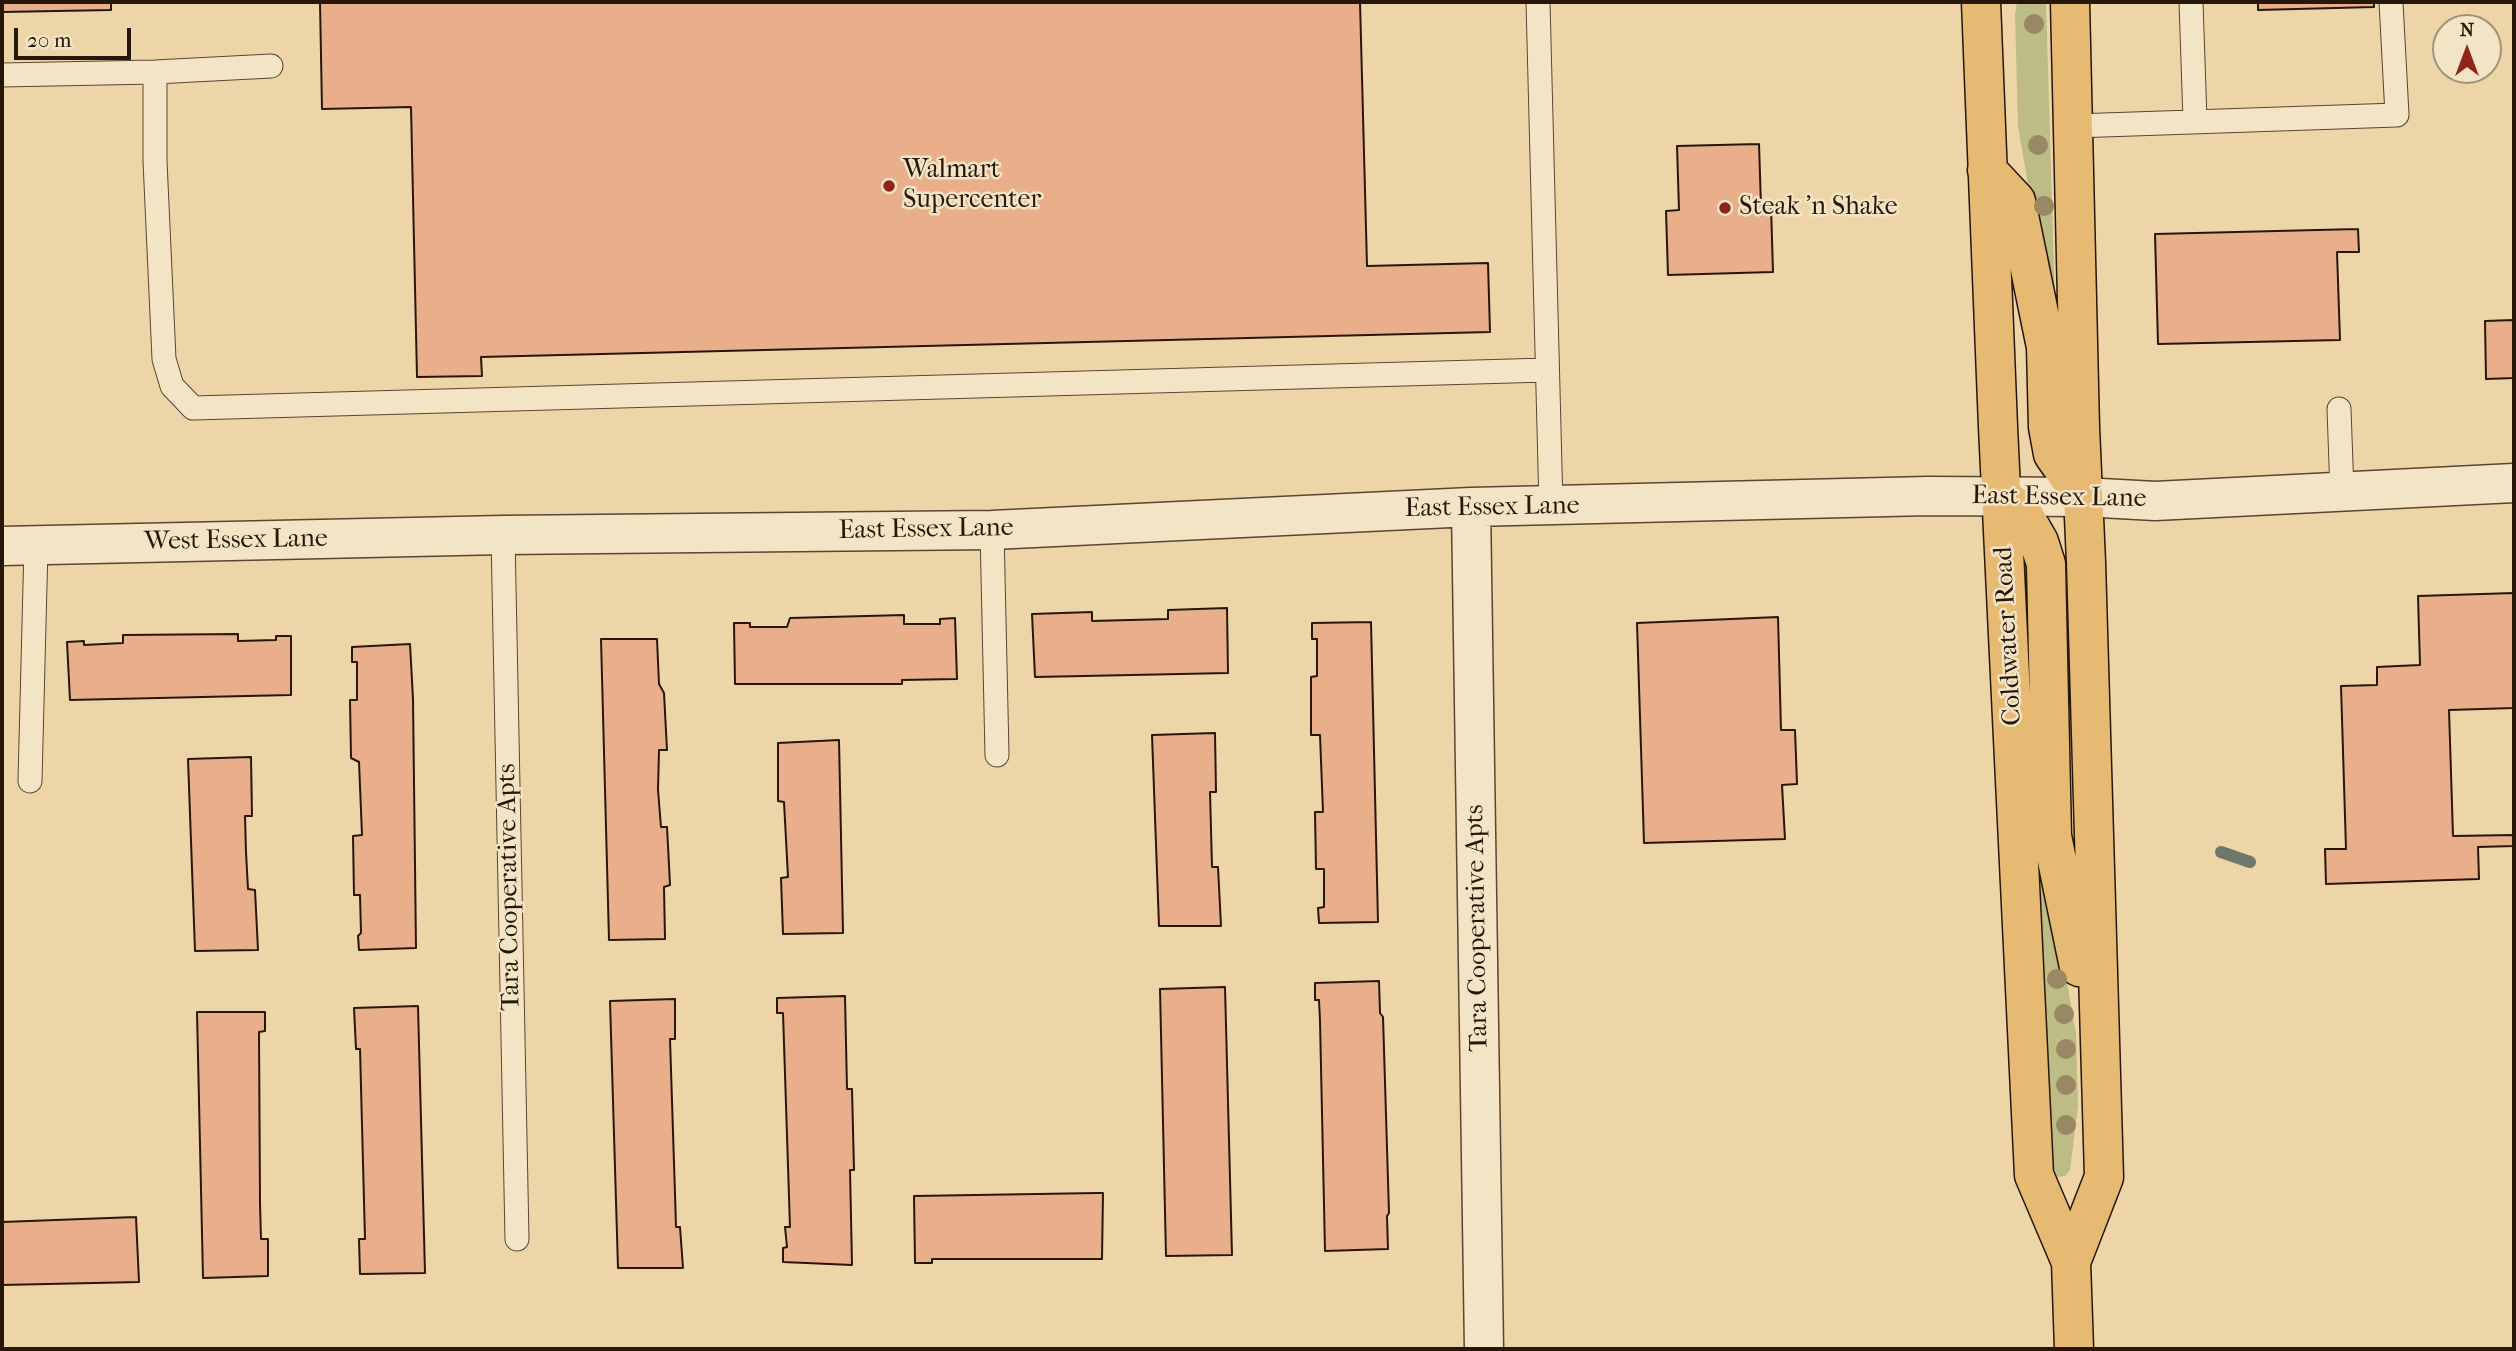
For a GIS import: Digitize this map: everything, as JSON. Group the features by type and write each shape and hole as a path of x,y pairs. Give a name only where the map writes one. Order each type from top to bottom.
{"main road":[{"name":"Coldwater Road","path":"1980,2 2034,1175 2071,1262 2074,1349"},
{"name":"Coldwater Road","path":"2070,2 2104,1177 2071,1262"},
{"path":"1987,170 2016,201 2046,347 2048,426 2053,454 2083,497"},
{"path":"2003,496 2022,514 2039,542 2046,564 2052,836 2081,975 2098,1001"}],"street":[{"name":"East Essex Lane","path":"486,536 992,530 1471,507 2003,496 2155,501 2514,483"},
{"name":"Tara Cooperative Apts","path":"1471,507 1484,1349"},
{"name":"West Essex Lane","path":"19,546 486,536"}],"lane":[{"path":"1538,2 1551,506"},
{"path":"2191,2 2195,120"},
{"path":"2074,126 2397,115 2391,2"},
{"path":"2,75 155,72 271,66"},
{"path":"155,72 155,161 164,359 172,386 193,408 1547,370"},
{"path":"2339,409 2342,492"},
{"path":"992,530 997,755"},
{"name":"Tara Cooperative Apts","path":"486,536 517,1239"},
{"path":"19,546 30,781"}],"green space":[{"path":"2017,2 2046,2 2055,302 2048,302 2018,126"},
{"path":"2048,872 2076,1034 2078,1106 2070,1170 2065,1176 2057,1177 2051,1174 2050,1168 2040,873"}],"building":[{"path":"2,2 111,2 111,10 2,12"},
{"name":"Walmart Supercenter","path":"320,2 1360,2 1367,266 1488,263 1490,332 481,357 482,376 417,377 411,107 322,109"},
{"path":"2258,2 2374,2 2374,7 2258,10"},
{"name":"Steak 'n Shake","path":"1759,144 1761,206 1771,206 1773,272 1668,275 1666,211 1679,210 1677,146"},
{"path":"2358,229 2359,252 2337,252 2340,340 2158,344 2155,234"},
{"path":"2514,320 2514,378 2486,379 2485,321"},
{"path":"2514,593 2514,708 2449,710 2453,836 2514,835 2514,846 2478,847 2479,879 2326,884 2325,849 2346,849 2341,686 2377,685 2377,667 2420,665 2418,596"},
{"path":"1227,608 1228,673 1035,677 1032,614 1092,612 1092,621 1168,619 1168,610"},
{"path":"904,615 904,624 940,624 940,619 955,618 957,679 902,680 902,684 735,684 734,623 750,623 750,627 787,627 790,618"},
{"path":"1778,617 1781,730 1795,730 1797,784 1782,785 1785,839 1644,843 1637,623"},
{"path":"1371,622 1378,922 1319,923 1318,908 1324,907 1324,869 1316,869 1315,812 1323,812 1320,735 1311,735 1311,677 1317,676 1317,639 1312,639 1312,623"},
{"path":"238,634 238,641 276,640 276,636 291,636 291,695 70,700 67,642 84,641 84,645 123,643 123,635"},
{"path":"601,639 657,639 659,684 664,693 667,750 659,750 658,790 661,827 667,827 670,885 664,887 665,939 609,940"},
{"path":"410,644 416,948 359,950 360,895 354,895 353,836 362,835 359,762 351,758 350,700 357,700 357,662 352,662 352,647"},
{"path":"1215,733 1216,792 1210,792 1212,867 1218,867 1221,926 1159,926 1152,735"},
{"path":"839,740 843,933 783,934 781,878 788,877 784,802 778,801 778,743"},
{"path":"251,757 252,816 245,816 246,852 248,889 255,890 258,950 195,951 188,759"},
{"path":"1379,981 1380,1013 1383,1017 1388,1249 1325,1251 1320,1021 1319,1000 1315,1000 1315,983"},
{"path":"1225,987 1232,1255 1166,1256 1160,989"},
{"path":"845,996 847,1089 852,1089 852,1265 783,1262 783,1248 787,1247 785,1227 790,1227 783,1013 777,1013 777,998"},
{"path":"675,999 675,1039 670,1039 676,1227 680,1227 683,1268 618,1268 610,1001"},
{"path":"418,1006 425,1273 360,1274 359,1239 365,1239 360,1049 356,1049 354,1008"},
{"path":"197,1012 265,1012 265,1031 259,1032 260,1203 261,1239 268,1239 268,1276 203,1278"},
{"path":"1103,1193 1102,1259 932,1259 932,1263 915,1263 914,1196"},
{"path":"136,1217 139,1282 2,1285 2,1222"}],"waterway":[{"path":"2221,852 2250,862"}],"place":[{"name":"Walmart Supercenter","path":"889,186"},
{"name":"Steak 'n Shake","path":"1725,208"}]}
